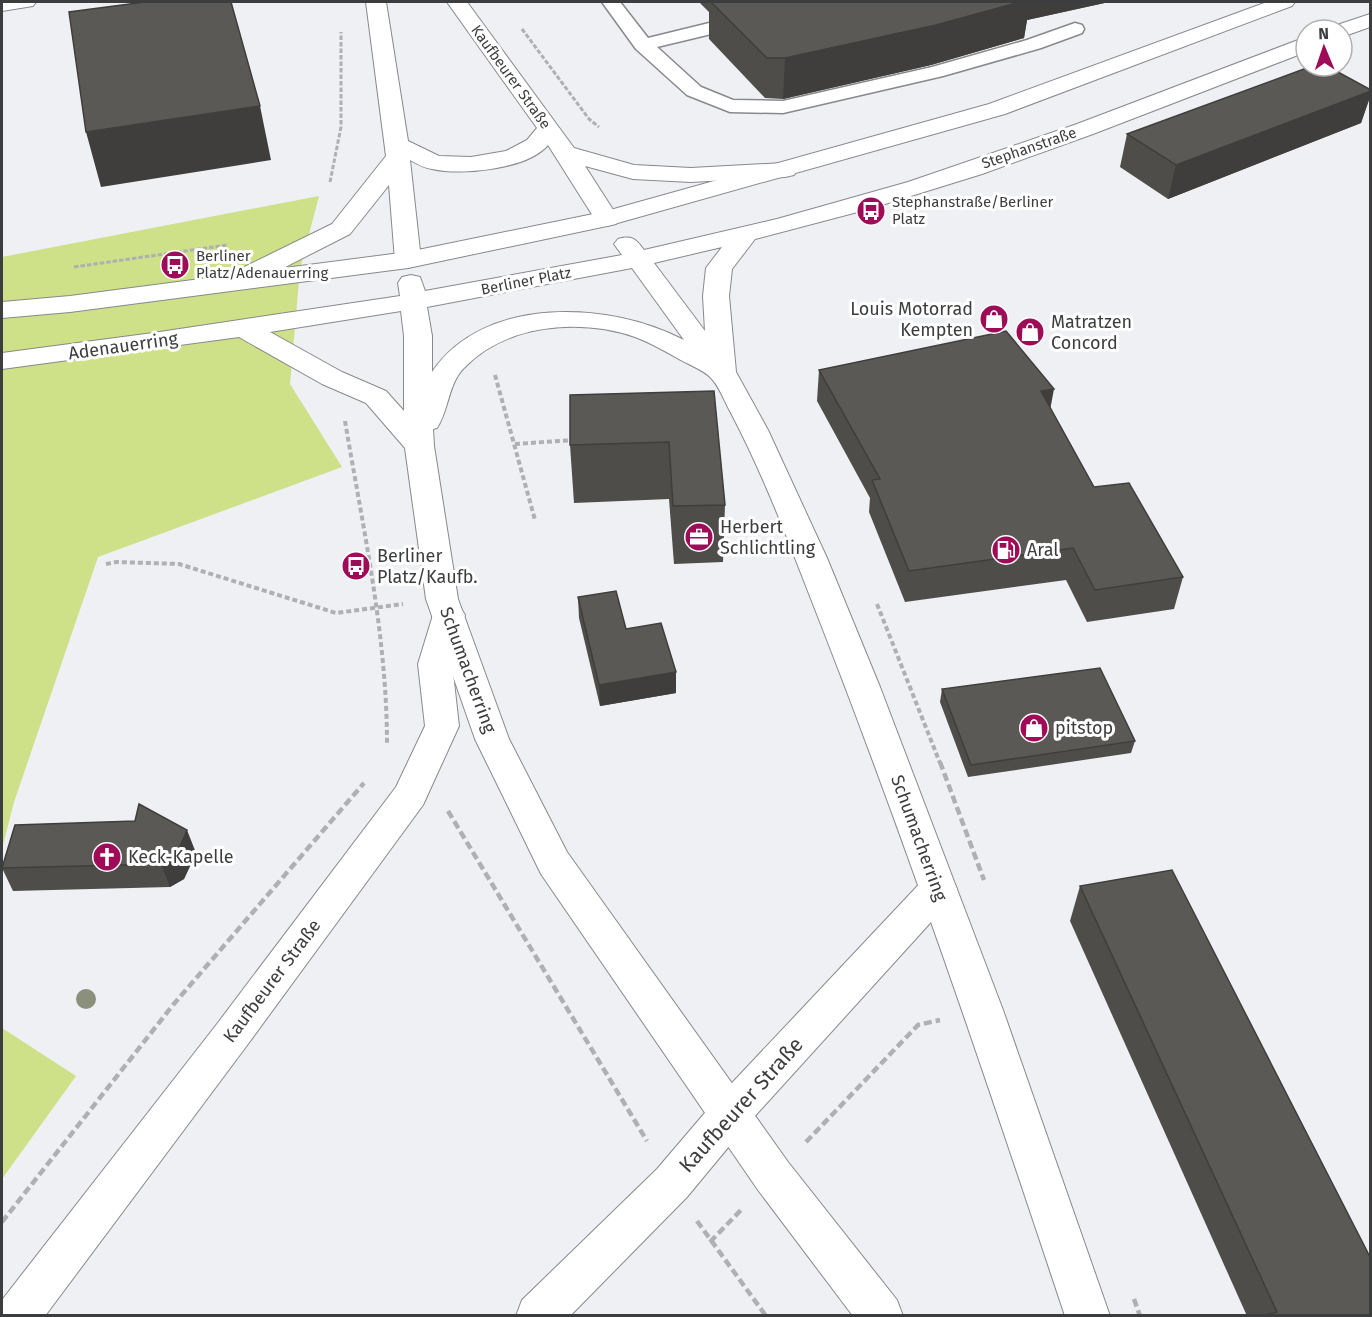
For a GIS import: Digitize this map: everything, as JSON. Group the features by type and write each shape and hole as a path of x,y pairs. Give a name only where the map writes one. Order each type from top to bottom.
{"main road":[{"path":"2,5 26,2"},
{"path":"376,2 398,151 418,336 419,446"},
{"name":"Kaufbeurer Straße","path":"457,2 565,153"},
{"path":"2,310 70,304 408,260 607,219 997,109 1285,2"},
{"path":"1354,26 1371,20"},
{"name":"Stephanstraße","path":"746,234 862,203 1059,139 1294,49"},
{"path":"398,151 435,163 471,164 513,157 536,145 549,128"},
{"path":"237,281 341,229 398,151"},
{"path":"565,153 633,172 692,175 785,170"},
{"path":"565,153 607,219 640,259 722,372"},
{"path":"722,372 716,296 719,268 746,234"},
{"name":"Berliner Platz","path":"243,328 413,303 640,259 746,234"},
{"path":"419,446 443,376 456,359 497,332 568,318 610,323 643,331 722,372"},
{"path":"243,328 332,378 376,397 419,446"},
{"name":"Adenauerring","path":"2,361 75,353 243,328"},
{"name":"Schumacherring","path":"722,372 754,430 811,558 863,687 983,1010 1088,1316"},
{"name":"Schumacherring","path":"419,446 434,554 445,607 492,739 555,863 773,1176 881,1316"},
{"name":"Kaufbeurer Straße","path":"17,1316 231,1036 410,795 442,726 435,664 445,607"},
{"name":"Kaufbeurer Straße","path":"538,1316 672,1183 730,1114 938,889"}],"lane":[{"path":"611,2 643,45 694,91 730,106 783,107 936,72 1034,44 1076,29"},
{"path":"643,45 763,16"}],"path":[{"path":"341,229 327,193 338,158 339,147 342,24"},
{"path":"518,24 589,119 606,134"},
{"path":"73,267 232,244"},
{"path":"483,341 492,360 499,398 515,444 535,520"},
{"path":"515,444 575,440"},
{"path":"106,564 117,561 179,564 336,613 445,607"},
{"path":"2,1222 173,1005 368,778"},
{"path":"710,1242 918,1025 983,1010"}],"green space":[{"path":"319,196 300,269 290,384 342,467 98,557 14,802 2,849 2,257"},
{"path":"2,1028 76,1076 2,1179"}],"building":[{"path":"145,2 231,2 260,106 86,132 69,12"},
{"path":"711,2 1020,2 936,25 785,58 767,58"},
{"path":"1294,73 1294,78 1349,78 1371,90 1176,165 1127,134"},
{"path":"1006,331 1054,389 1041,391 1094,487 1129,483 1183,577 1095,590 1073,548 909,571 872,480 880,479 819,370"},
{"path":"714,391 725,505 673,506 669,442 570,445 570,395"},
{"path":"616,591 626,629 661,623 676,672 599,685 578,597"},
{"name":"pitstop","path":"1100,668 1135,741 971,765 942,689"},
{"path":"139,804 187,830 176,856 161,864 2,868 15,825 135,821"},
{"path":"1172,870 1371,1259 1371,1316 1261,1316 1277,1312 1080,886"}],"place":[{"name":"Stephanstraße/Berliner Platz","path":"871,211"},
{"name":"Berliner Platz/Adenauerring","path":"175,265"},
{"name":"Louis Motorrad Kempten","path":"994,319"},
{"name":"Matratzen Concord","path":"1030,332"},
{"name":"Herbert Schlichtling","path":"699,537"},
{"name":"Aral","path":"1006,550"},
{"name":"Berliner Platz/Kaufb.","path":"356,566"},
{"name":"pitstop","path":"1034,728"},
{"name":"Keck-Kapelle","path":"107,857"}]}
